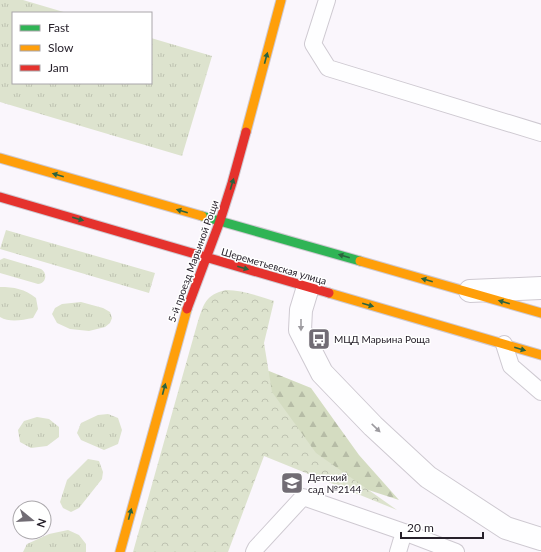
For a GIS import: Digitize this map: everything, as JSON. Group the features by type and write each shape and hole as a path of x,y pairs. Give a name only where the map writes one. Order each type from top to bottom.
{"main road":[{"name":"5-й проезд Марьиной Рощи","path":"120,552 184,317 220,221 232,183 281,0"},
{"path":"0,158 541,313"},
{"name":"Шереметьевская улица","path":"0,197 541,355"}],"street":[{"path":"308,287 301,310 300,330 322,373 374,426 428,477 506,528 541,539"},
{"path":"464,291 541,288"}],"lane":[{"path":"327,0 313,44 328,68 541,133"},
{"path":"504,344 511,366 541,392"},
{"path":"254,552 303,497 404,532 456,552"},
{"path":"398,552 404,532"}],"green space":[{"path":"0,0 23,0 64,12 12,12 12,84 152,84 152,38 212,56 182,156 0,102"},
{"path":"6,230 155,273 149,293 0,249"},
{"path":"4,258 41,269 45,273 43,282 38,284 0,273 0,260"},
{"path":"0,287 19,289 28,292 36,298 38,309 33,318 8,320 0,317"},
{"path":"226,290 244,292 274,301 264,343 272,392 316,453 397,510 264,456 228,552 133,552 200,315 206,301 209,298"},
{"path":"81,302 103,308 110,312 112,318 110,323 105,327 89,331 70,329 57,323 52,314 55,308 62,304"},
{"path":"269,371 311,388 359,455 399,500 307,470 265,449 160,552 254,374"},
{"path":"108,414 118,418 122,430 118,444 104,450 81,440 77,433 81,423 98,415"},
{"path":"37,417 49,419 59,427 59,437 47,446 31,448 20,442 18,430 24,421"},
{"path":"88,459 99,461 103,472 102,479 79,508 71,512 63,508 60,502 67,480"},
{"path":"68,530 79,535 86,544 86,552 23,552 27,544 36,540 52,540 52,533"}],"traffic: fast":[{"path":"202,216 360,261"}],"traffic: slow":[{"path":"246,132 281,0"},
{"path":"0,158 202,216"},
{"path":"360,261 541,313"},
{"path":"329,293 541,355"},
{"path":"120,552 187,309"}],"traffic: jam":[{"path":"187,309 220,221 246,132"},
{"path":"0,197 329,293"}],"place":[{"name":"МЦД Марьина Роща","path":"319,339"},
{"name":"Детский сад №2144","path":"292,483"}]}
